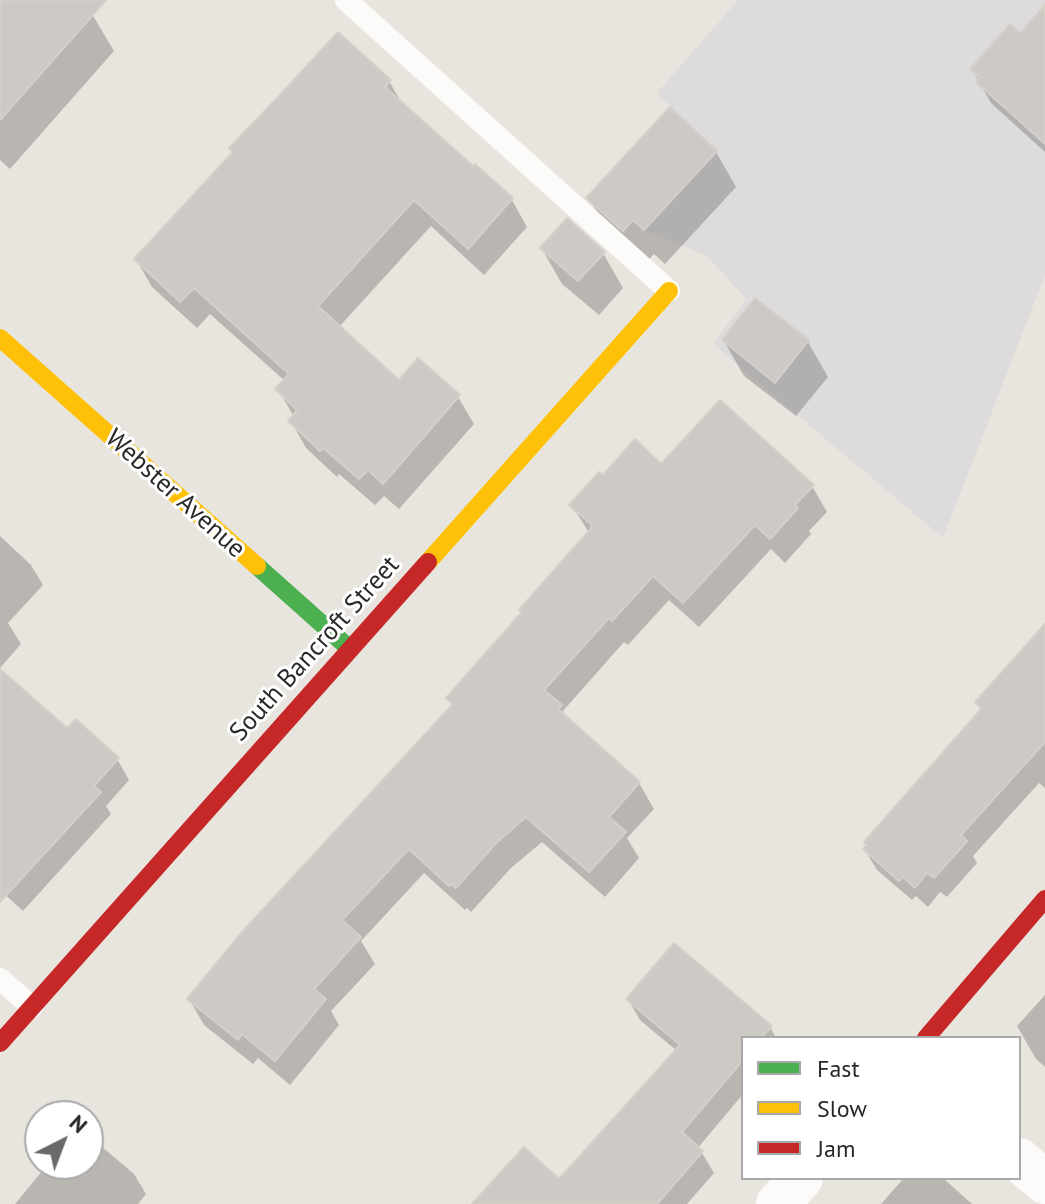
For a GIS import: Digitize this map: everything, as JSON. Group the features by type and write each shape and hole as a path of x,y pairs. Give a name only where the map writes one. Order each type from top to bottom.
{"street":[{"name":"South Bancroft Street","path":"0,1043 669,291"},
{"name":"Webster Avenue","path":"0,338 350,649"},
{"path":"928,1036 1045,899"},
{"path":"1021,1162 1045,1182"},
{"path":"778,1204 799,1180"}],"lane":[{"path":"346,0 669,291"},
{"path":"0,979 32,1007"}],"shaded area":[{"path":"738,0 1045,0 1045,275 943,538 713,344 746,299 707,256 644,230 597,186 670,107 657,93"}],"building":[{"path":"0,0 106,0 0,120"},
{"path":"1045,5 1045,144 976,82 980,78 970,69 1010,24 1020,33"},
{"path":"338,32 391,80 385,87 513,198 468,249 414,200 318,306 399,380 418,358 460,395 383,484 368,470 359,479 323,448 320,451 288,421 297,410 275,389 289,374 194,288 180,302 134,259 233,152 229,148"},
{"path":"670,107 717,151 644,230 633,220 623,231 586,198"},
{"path":"567,218 605,252 578,281 540,248"},
{"path":"755,298 809,340 775,383 722,340"},
{"path":"720,400 814,485 770,539 755,525 683,603 653,576 612,621 609,618 544,690 562,705 558,709 640,782 609,817 626,832 589,872 526,817 497,842 456,888 451,884 449,886 409,849 342,920 361,937 314,989 326,999 275,1061 242,1034 238,1040 187,999 242,932 453,704 446,698 593,526 569,505 599,472 603,475 635,439 661,464"},
{"path":"1045,624 1045,742 961,835 967,841 934,878 927,873 915,888 903,877 899,881 863,849 867,845 864,842 975,716 981,708 975,702"},
{"path":"0,669 67,728 76,719 119,758 94,786 101,792 0,902"},
{"path":"674,943 772,1026 763,1036 741,1036 741,1062 682,1132 703,1151 657,1204 472,1204 524,1147 559,1179 680,1045 626,999"}],"traffic: fast":[{"path":"257,566 350,649"}],"traffic: slow":[{"path":"428,562 669,291"},
{"path":"0,338 257,566"}],"traffic: jam":[{"path":"0,1043 428,562"},
{"path":"928,1036 1045,899"}]}
